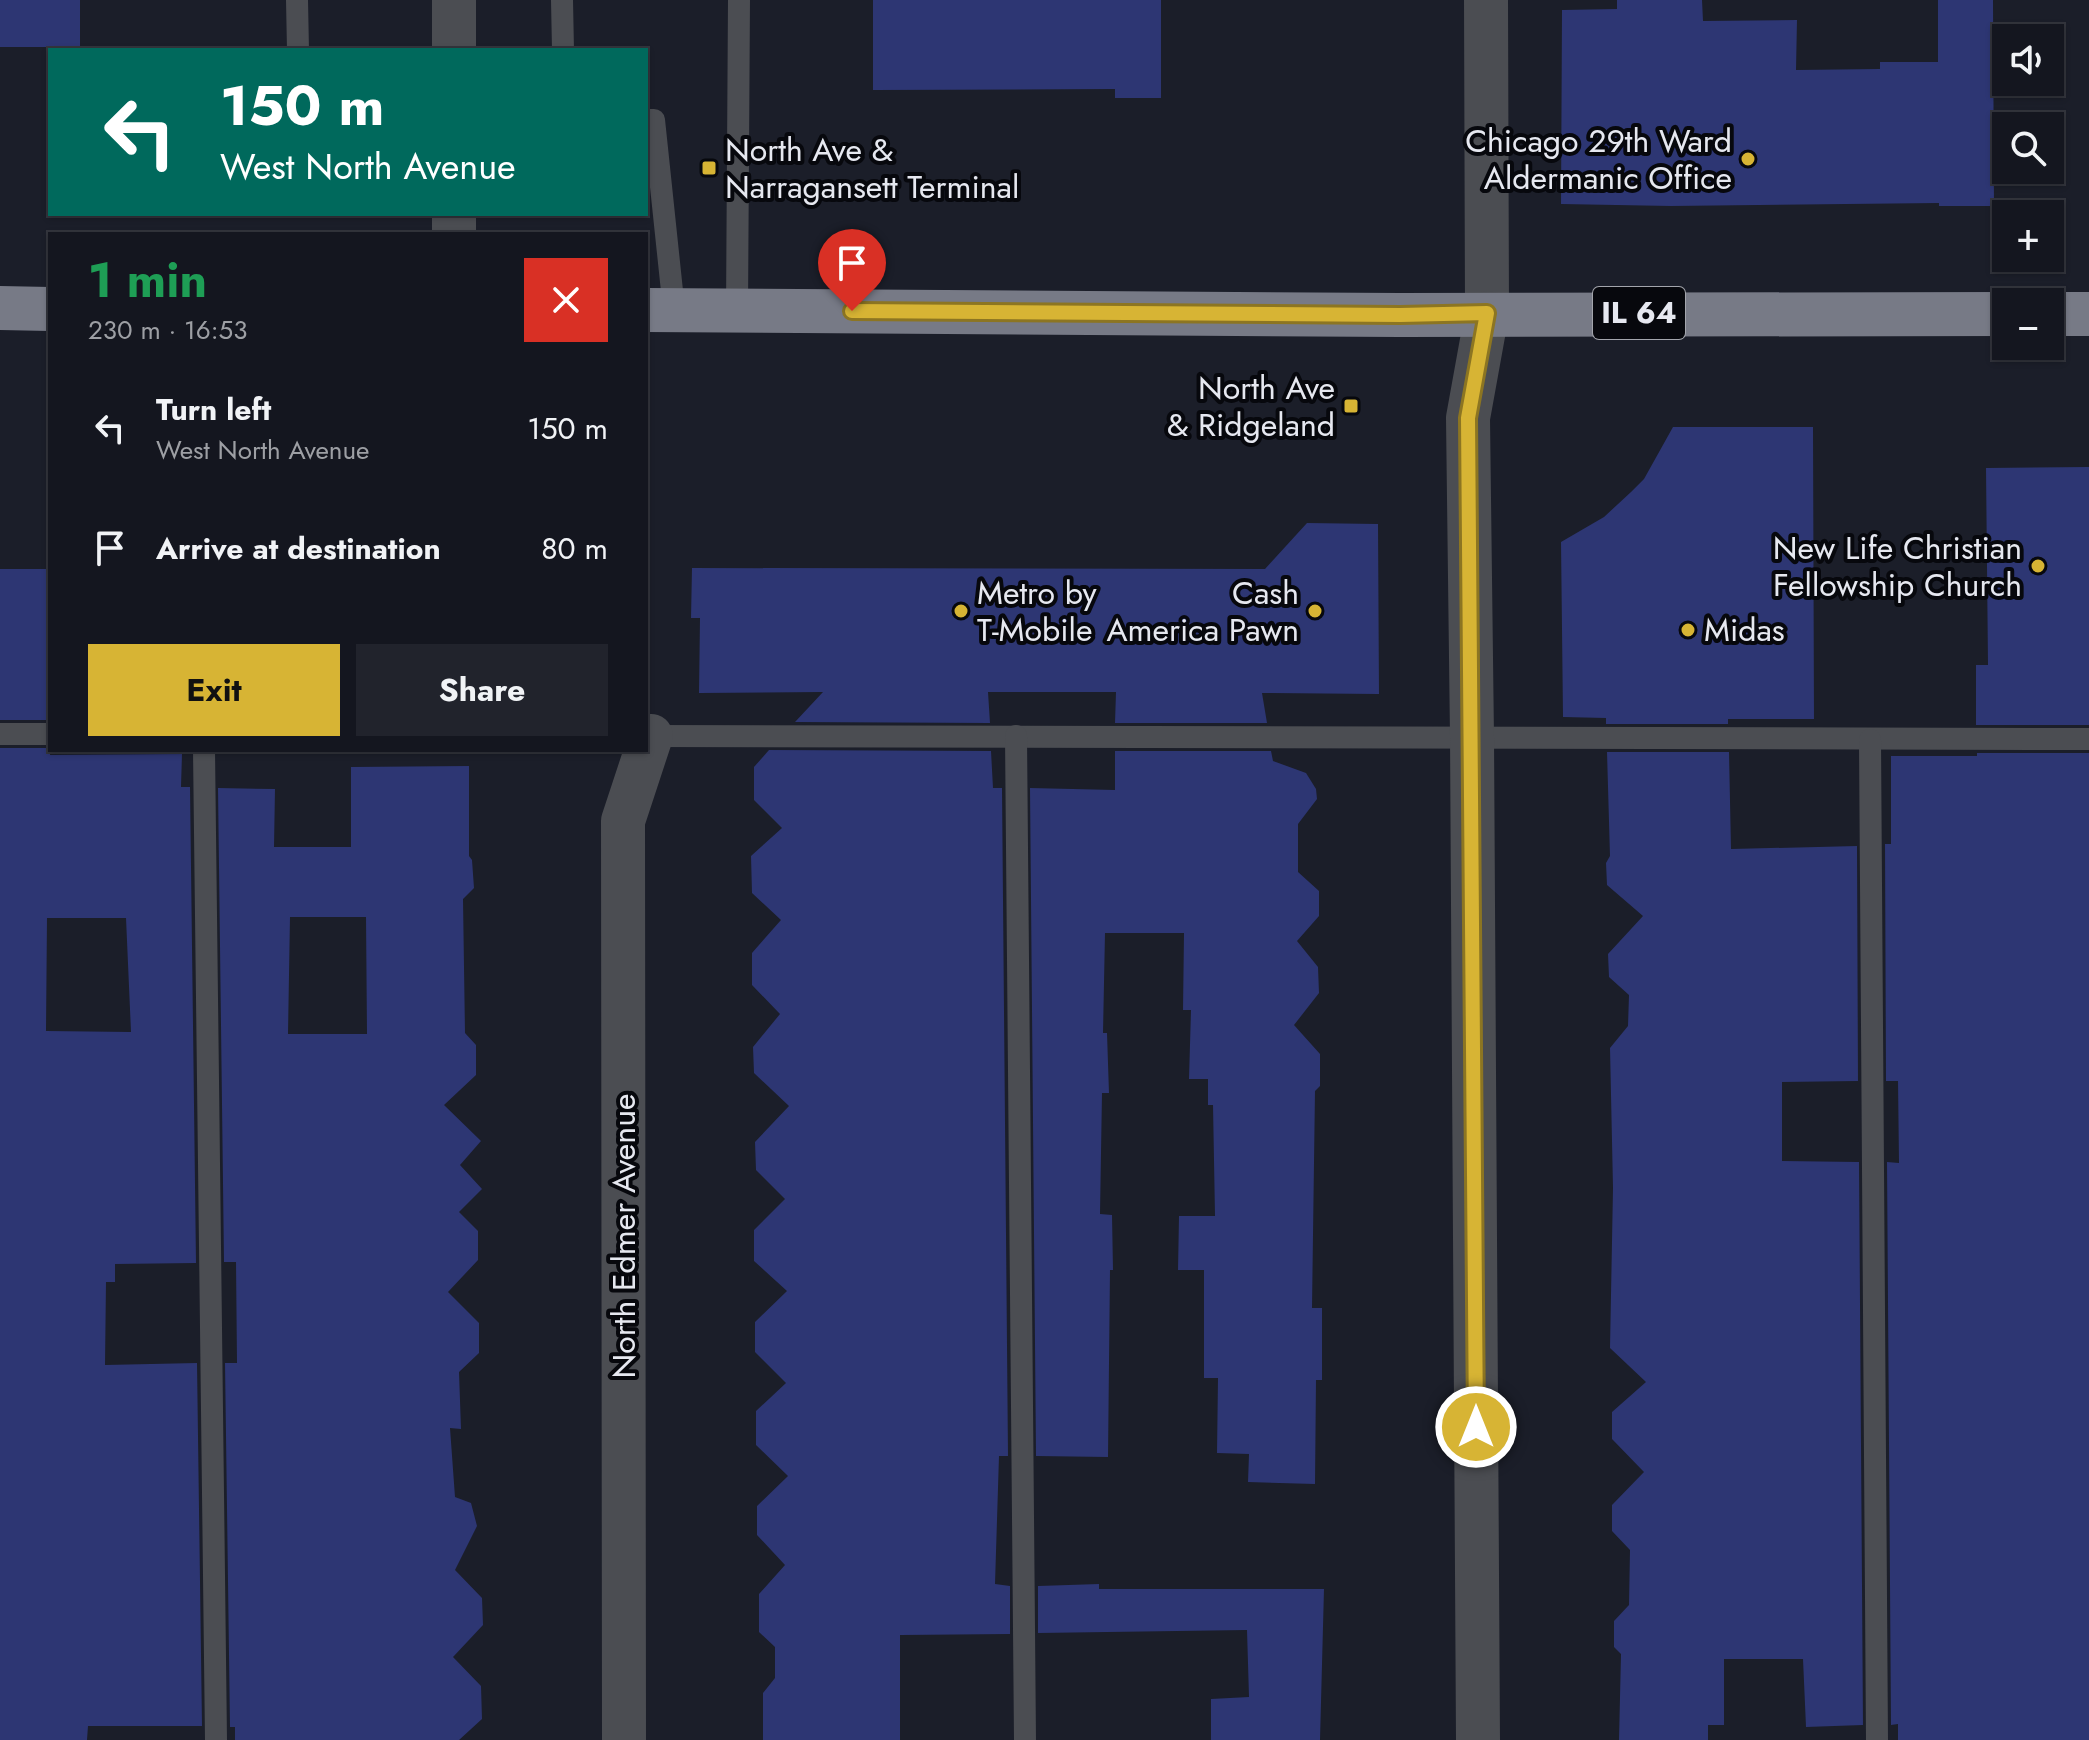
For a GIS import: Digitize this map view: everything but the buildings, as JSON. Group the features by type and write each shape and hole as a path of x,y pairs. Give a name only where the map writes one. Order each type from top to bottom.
{"main road":[{"path":"0,308 48,309"},
{"name":"IL 64","path":"660,310 1400,315 1992,314"},
{"path":"2064,314 2089,314"}],"street":[{"path":"454,0 454,48"},
{"path":"1478,1740 1468,418 1487,313 1486,0"},
{"name":"North Edmer Avenue","path":"624,1740 623,821 644,752"}],"lane":[{"path":"297,0 298,48"},
{"path":"562,0 563,48"},
{"path":"737,310 739,0"},
{"path":"648,120 654,120 660,310"},
{"path":"0,734 48,734"},
{"path":"649,736 2089,739"},
{"path":"1016,736 1025,1740"},
{"path":"1870,740 1877,1740"},
{"path":"204,752 216,1740"}],"place":[{"name":"Chicago 29th Ward Aldermanic Office","path":"1748,159"},
{"name":"North Ave & Narragansett Terminal","path":"709,168"},
{"name":"North Ave & Ridgeland","path":"1351,406"},
{"name":"New Life Christian Fellowship Church","path":"2038,566"},
{"name":"Metro by T-Mobile","path":"961,611"},
{"name":"Cash America Pawn","path":"1315,611"},
{"name":"Midas","path":"1688,630"}],"route":[{"path":"852,311 1487,313 1468,418 1476,1427"}]}
